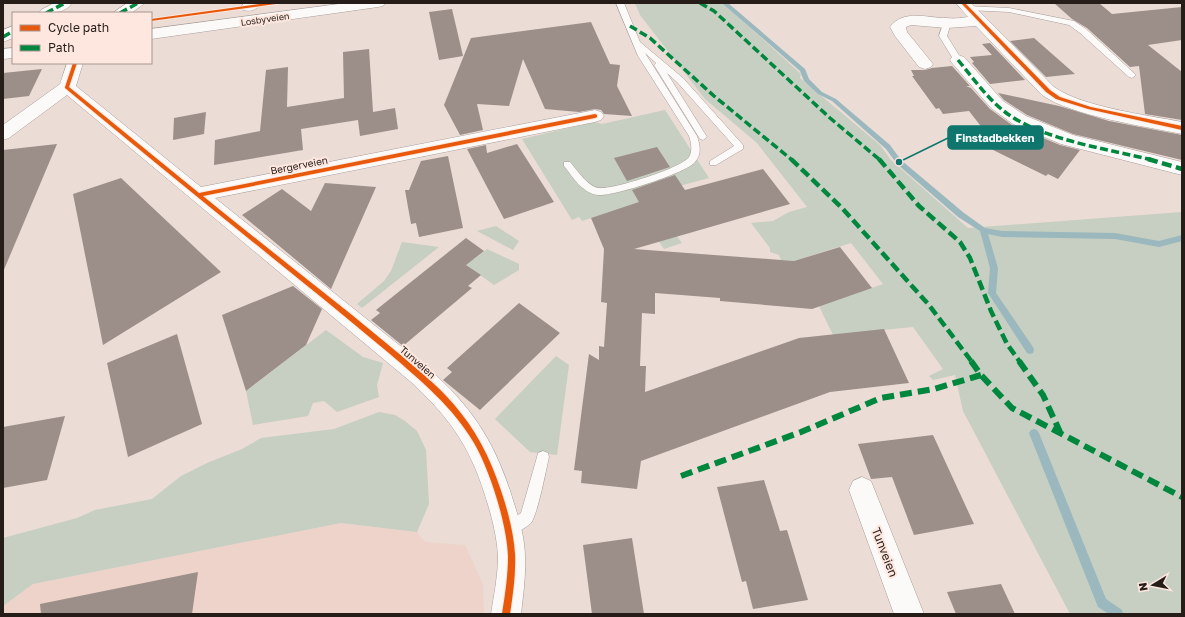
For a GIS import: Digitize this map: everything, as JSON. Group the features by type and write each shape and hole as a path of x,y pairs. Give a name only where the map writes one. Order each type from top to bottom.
{"street":[{"path":"48,12 66,3"},
{"path":"122,12 138,3"},
{"name":"Losbyveien","path":"152,34 378,3"},
{"path":"965,6 1048,91 1058,98 1090,108 1182,128"},
{"path":"925,64 900,33 898,27 900,24 909,20 947,23 980,21"},
{"path":"3,37 12,32"},
{"path":"958,60 1004,111 1028,124 1070,142 1156,161 1182,169"},
{"path":"3,134 67,88 75,64"},
{"path":"67,88 198,195"},
{"name":"Bergerveien","path":"198,195 595,116"},
{"name":"Tunveien","path":"198,195 361,326 414,371 456,410 478,442 497,492 507,531 511,548 506,614"},
{"name":"Tunveien","path":"862,490 909,614"}],"lane":[{"path":"567,164 587,187 599,192 679,170 692,161 696,146 693,136 642,56 620,3"},
{"path":"965,6 1009,10 1071,23 1083,31 1132,75"},
{"path":"947,23 942,36 958,60"},
{"path":"636,41 680,80 740,147 713,163"},
{"path":"651,54 703,137"},
{"path":"507,531 526,518 533,498 543,457"}],"shaded area":[{"path":"341,523 417,532 425,542 465,545 483,584 484,614 3,614 3,606 33,584"}],"green space":[{"path":"635,3 723,3 801,74 800,78 880,145 891,160 968,228 1182,212 1182,614 1070,614 963,411 955,375 933,380 929,376 943,369 913,327 833,335 819,306 883,284 851,243 794,261 781,260 779,255 770,252 770,248 751,223 773,221 789,212 807,207 757,143 705,99 640,15"},
{"path":"665,110 709,178 646,195 682,243 664,249 635,204 582,221 579,217 572,220 522,139 594,122 602,124"},
{"path":"496,226 519,241 513,250 477,231"},
{"path":"402,242 439,247 362,308 357,304 384,281 391,271"},
{"path":"456,247 474,259 487,249 519,264 519,270 494,285 448,252"},
{"path":"326,330 363,357 383,363 377,385 379,397 337,412 324,401 313,403 308,416 253,425 246,391"},
{"path":"556,356 569,365 557,455 530,452 495,419"},
{"path":"379,412 395,415 405,421 417,431 426,450 429,504 417,532 341,523 33,584 3,606 3,538 77,518 95,510 152,499 181,476 207,463 242,449 261,438 334,429"}],"building":[{"path":"1054,3 1099,3 1112,14 1182,7 1182,40 1148,45 1182,72 1182,120 1145,114 1139,66 1130,67 1087,28 1072,19"},
{"path":"452,9 463,56 439,60 429,12"},
{"path":"591,22 610,64 620,65 617,86 632,116 604,114 601,110 595,109 579,112 545,109 523,59 509,106 477,104 483,130 460,135 444,105 471,38"},
{"path":"1034,38 1075,74 1046,77 1010,41"},
{"path":"990,43 1025,80 990,84 972,63 974,62 970,57 992,55 982,44"},
{"path":"369,49 373,112 395,108 398,129 360,136 358,120 301,129 303,150 214,165 215,140 260,131 266,70 288,67 287,107 344,98 343,52"},
{"path":"952,66 970,86 966,86 971,88 990,109 1012,125 1060,145 1080,150 1058,179 1048,174 1046,176 989,148 990,146 981,142 987,134 969,111 943,114 939,108 936,109 912,76 914,76 911,70 925,70"},
{"path":"42,69 29,96 3,99 3,73"},
{"path":"998,93 1059,106 1109,121 1182,135 1182,160 1073,134 1027,115 1004,100"},
{"path":"206,112 204,134 173,140 174,118"},
{"path":"57,144 3,272 3,150"},
{"path":"517,144 554,202 504,219 467,149 486,145 487,153"},
{"path":"657,147 670,167 627,181 614,158"},
{"path":"448,156 463,228 419,237 416,223 411,224 405,190 409,190 421,161"},
{"path":"763,169 790,204 634,249 794,261 840,247 872,288 812,309 720,301 720,298 655,293 655,314 642,313 640,366 646,366 645,392 799,338 884,329 909,383 830,392 641,461 637,489 581,483 582,471 574,470 589,354 599,360 599,346 604,347 607,303 601,302 604,249 591,218 639,202 632,190 675,175 685,190"},
{"path":"121,178 221,272 103,345 73,194"},
{"path":"325,183 376,187 331,289 242,215 282,189 311,211"},
{"path":"466,238 484,251 466,265 481,275 468,286 472,288 403,346 371,320 380,313 376,310"},
{"path":"293,286 322,309 306,345 246,391 222,315"},
{"path":"519,303 560,333 480,410 443,380 452,372 447,368"},
{"path":"177,334 202,424 128,457 107,363"},
{"path":"65,416 47,480 3,488 3,427"},
{"path":"933,435 974,524 914,535 892,477 871,479 858,444"},
{"path":"764,480 780,531 787,530 808,600 753,609 746,581 742,582 717,487"},
{"path":"632,538 644,614 592,614 583,545"},
{"path":"198,572 192,614 41,614 40,604"},
{"path":"1001,584 1015,614 956,614 947,592"}],"waterway":[{"path":"725,3 803,70 806,80 820,93 834,100 888,147 899,162 961,215 983,230"},
{"path":"983,230 1002,234 1115,236 1159,244 1182,238"},
{"path":"983,230 994,268 992,293 1030,350"},
{"path":"1034,433 1102,603 1118,614"}],"marked path":[{"path":"48,12 65,3"},
{"path":"122,12 138,3"},
{"path":"700,3 714,11 830,118 881,161 919,206 960,242 970,258 991,311 1007,344 1043,395 1060,432"},
{"path":"630,26 650,38 714,96 781,150 842,208 929,305 981,375 1012,408 1182,497"},
{"path":"3,37 12,32"},
{"path":"958,60 985,93 997,105 1013,117 1067,140 1144,158 1182,169"},
{"path":"681,476 801,432 881,398 934,389 981,375"}],"cycle path":[{"path":"152,20 276,3"},
{"path":"963,3 1048,91 1058,98 1090,108 1182,128"},
{"path":"75,64 67,87 198,195 595,116"},
{"path":"198,195 356,322 419,375 445,399 468,427 488,465 498,494 509,537 511,564 506,614"}],"place":[{"name":"Finstadbekken","path":"899,162"}]}
